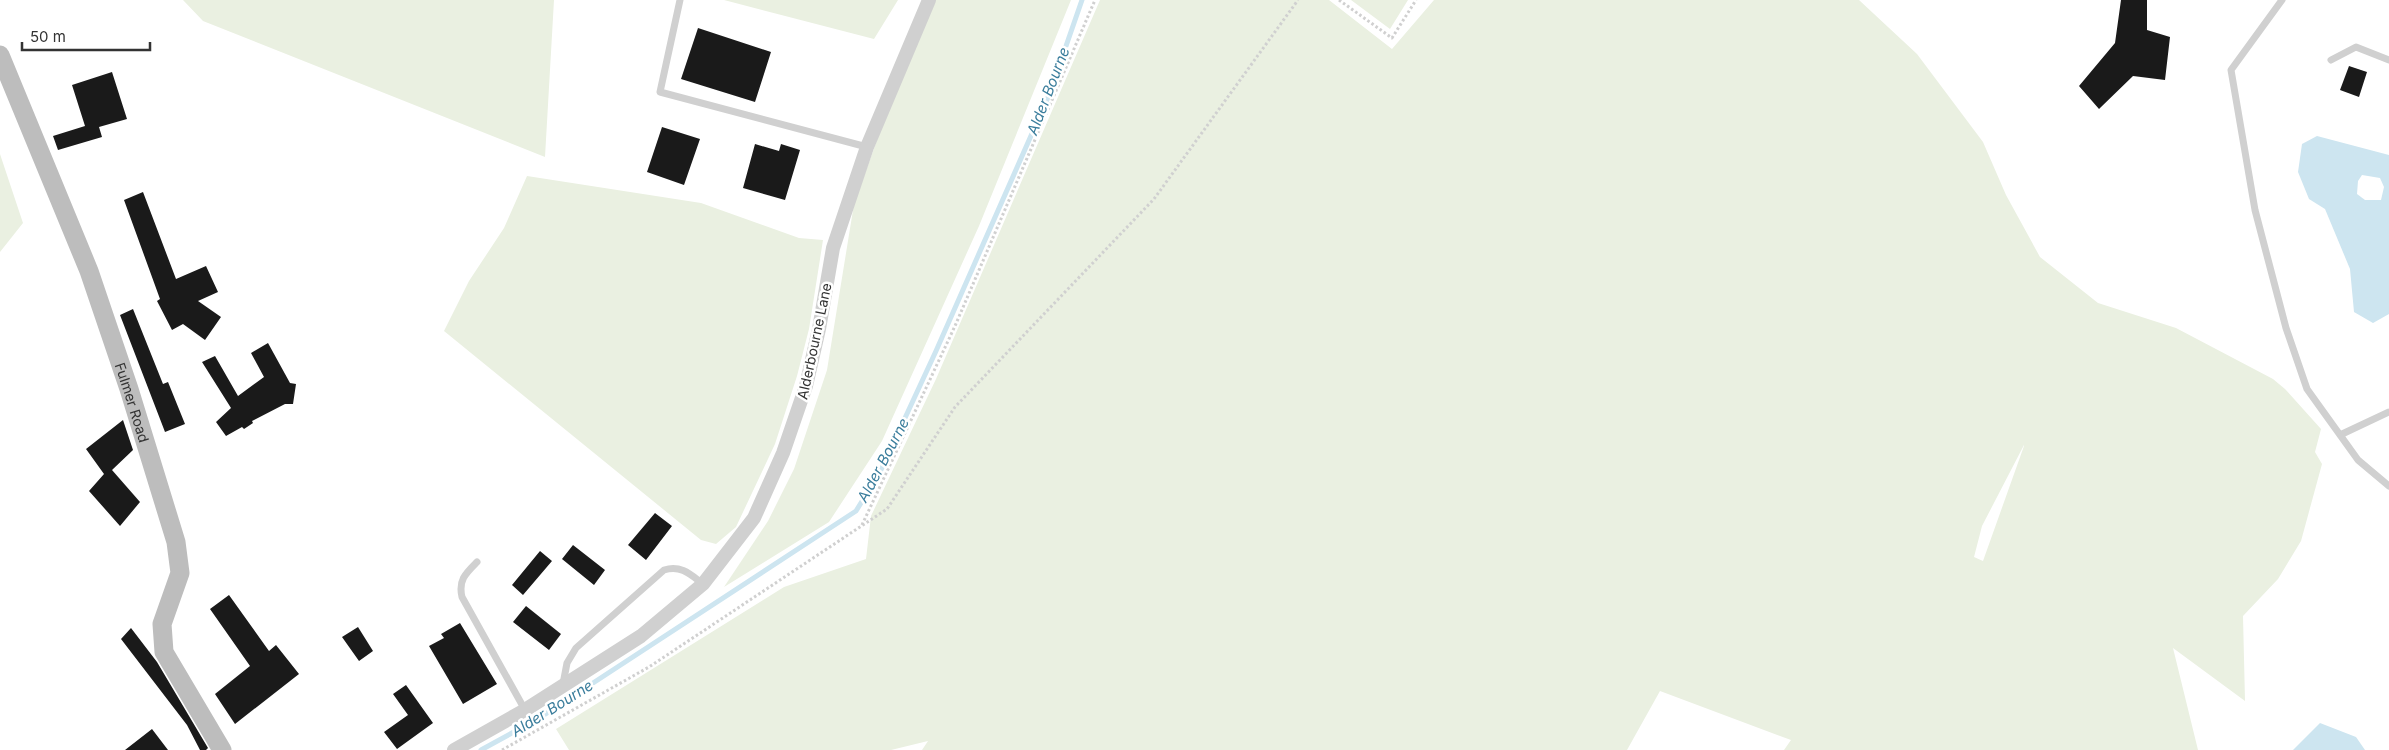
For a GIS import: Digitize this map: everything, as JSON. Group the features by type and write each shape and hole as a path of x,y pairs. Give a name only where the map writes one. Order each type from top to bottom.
{"street":[{"name":"Alderbourne Lane","path":"454,750 525,710 641,636 682,604 703,584 754,518 783,453 806,386 819,329 833,248 866,147 930,0"},
{"name":"Fulmer Road","path":"0,55 89,271 129,389 176,542 180,573 162,624 164,652 222,750"}],"lane":[{"path":"680,0 660,92 866,147"},
{"path":"2282,0 2232,70 2255,210 2286,328 2307,389 2358,460 2389,486"},
{"path":"2331,60 2356,47 2389,60"},
{"path":"2340,436 2389,412"},
{"path":"477,562 462,580 460,588 462,597 525,710"},
{"path":"563,685 567,663 576,648 664,570 675,567 687,571 703,584"}],"path":[{"path":"862,525 955,326 1095,0"},
{"path":"502,750 648,667 887,509 955,407 1154,199 1298,0"},
{"path":"1339,0 1392,38 1416,0"}],"green space":[{"path":"183,0 554,0 545,157 203,21"},
{"path":"724,0 898,0 874,39"},
{"path":"932,0 1071,0 979,226 882,441 829,522 724,587 768,521 794,469 827,370 854,204 908,54"},
{"path":"1100,0 1329,0 1392,49 1434,0 1859,0 1917,54 1983,142 2006,195 2040,257 2098,303 2176,328 2273,379 2285,389 2321,429 2315,452 2322,464 2301,541 2278,579 2243,616 2245,701 2173,648 2198,750 1784,750 1791,740 1660,691 1627,750 922,750 928,741 891,750 569,750 556,729 784,587 866,559 871,516 936,379","holes":["2024,445 1983,561 1974,557 1982,526"]},
{"path":"1351,0 1408,0 1390,29"},
{"path":"0,154 23,223 0,252"},
{"path":"527,176 701,203 799,238 823,240 809,329 797,376 775,444 736,527 716,544 701,540 444,331 469,281 504,228"}],"water":[{"path":"2317,136 2389,155 2389,314 2373,323 2354,312 2350,269 2325,209 2309,199 2298,172 2302,144","holes":["2362,175 2380,178 2384,187 2381,200 2365,200 2357,194 2358,181"]},
{"path":"2320,723 2356,737 2365,750 2293,750"}],"building":[{"path":"2121,0 2147,0 2147,30 2170,37 2165,80 2133,76 2099,109 2079,86 2115,43"},
{"path":"698,28 771,52 755,102 681,79"},
{"path":"2349,66 2367,72 2359,97 2340,90"},
{"path":"112,72 127,119 99,127 102,137 58,150 53,136 85,126 72,85"},
{"path":"662,127 700,139 684,185 647,172"},
{"path":"755,144 779,151 781,144 800,150 785,200 743,188"},
{"path":"143,192 176,279 206,266 218,292 198,301 221,317 205,340 183,324 172,330 157,301 160,299 124,200"},
{"path":"133,309 163,384 168,382 185,424 165,432 120,315"},
{"path":"268,343 290,383 296,384 293,404 285,404 252,421 253,423 244,429 242,427 226,436 216,422 231,408 202,362 215,356 238,396 264,377 251,353"},
{"path":"123,420 133,450 112,470 140,502 120,526 89,491 104,474 86,449"},
{"path":"655,513 672,526 646,560 628,545"},
{"path":"573,545 605,570 594,585 562,559"},
{"path":"540,551 552,561 523,595 512,585"},
{"path":"229,595 269,651 276,645 299,674 235,724 215,694 250,666 210,609"},
{"path":"526,606 561,634 549,650 513,622"},
{"path":"460,623 497,684 463,704 429,646 444,638 441,634"},
{"path":"358,627 373,651 359,661 342,637"},
{"path":"131,628 157,662 208,748 206,750 200,750 187,725 121,639"},
{"path":"406,685 433,723 397,749 384,732 408,715 393,694"},
{"path":"152,729 168,750 125,750"}],"waterway":[{"name":"Alder Bourne","path":"481,750 541,717 856,511 880,472 936,351 1049,95 1082,0"}]}
